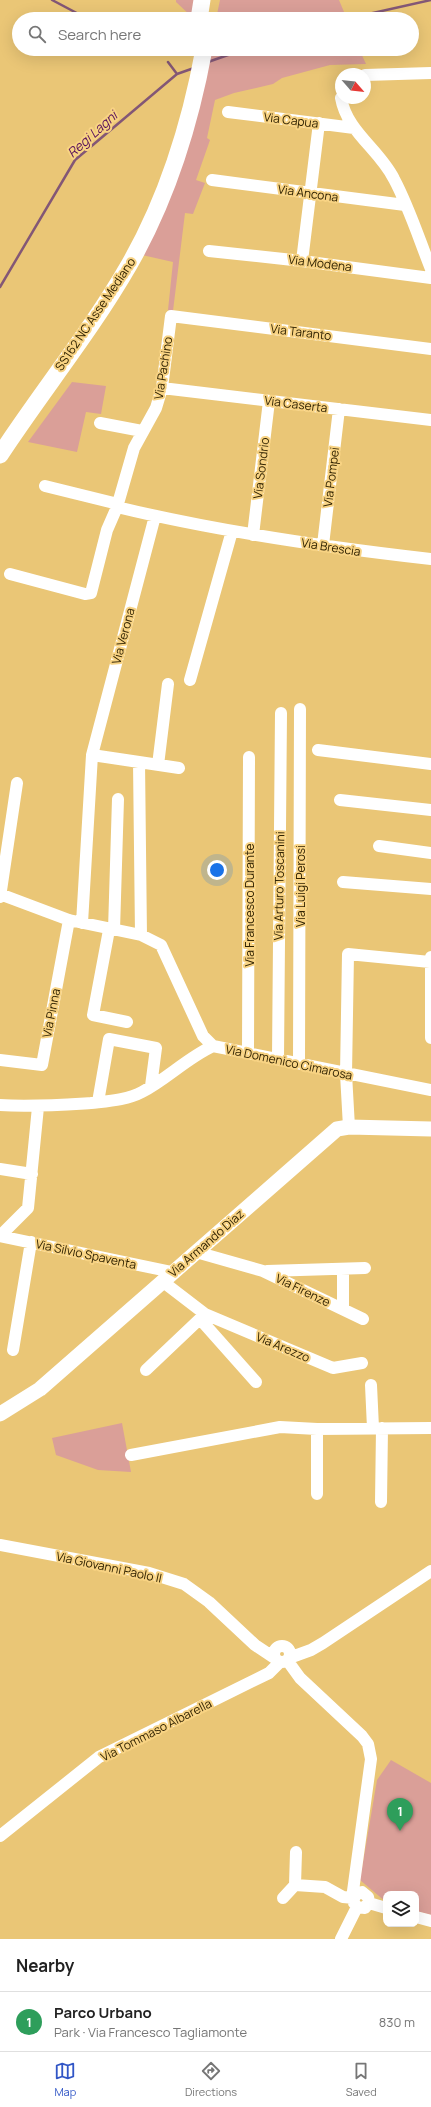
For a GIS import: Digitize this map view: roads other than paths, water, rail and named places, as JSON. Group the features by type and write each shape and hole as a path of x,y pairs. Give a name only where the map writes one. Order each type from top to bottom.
{"highway":[{"name":"SS162 NC Asse Mediano","path":"0,455 129,265 157,210 179,154 193,56"},
{"name":"SS162 NC Asse Mediano","path":"0,436 84,316 120,258 149,203 182,127 202,56"}],"main road":[{"name":"Via Armando Diaz","path":"0,1414 40,1389 330,1134 349,1126 431,1128"}],"street":[{"path":"371,75 431,73"},
{"path":"343,104 354,128 382,160 394,178 431,269"},
{"name":"Via Capua","path":"228,112 354,128"},
{"path":"302,261 319,123"},
{"name":"Via Ancona","path":"212,180 405,205"},
{"name":"Via Modena","path":"209,251 302,261 431,278"},
{"name":"Via Taranto","path":"171,316 431,349"},
{"name":"Via Pachino","path":"10,574 85,594 91,593 108,530 117,506 134,448 156,408 162,388 171,316"},
{"name":"Via Caserta","path":"162,388 431,420"},
{"name":"Via Sondrio","path":"254,535 269,401"},
{"name":"Via Pompei","path":"323,545 339,409"},
{"path":"100,422 142,431"},
{"name":"Via Brescia","path":"45,486 155,516 232,532 431,559"},
{"name":"Via Verona","path":"82,923 92,756 155,516"},
{"path":"190,680 232,532"},
{"path":"158,765 168,684"},
{"name":"Via Luigi Perosi","path":"299,1063 300,709"},
{"name":"Via Arturo Toscanini","path":"278,1058 281,713"},
{"path":"318,750 431,764"},
{"path":"92,756 179,768"},
{"name":"Via Francesco Durante","path":"248,1052 249,757"},
{"path":"139,762 141,935"},
{"path":"0,895 17,783"},
{"path":"118,799 111,930 92,1015 127,1022"},
{"path":"340,800 431,810"},
{"path":"380,846 431,853"},
{"path":"343,882 431,889"},
{"name":"Via Domenico Cimarosa","path":"0,895 69,920 111,930 141,935 161,945 203,1036 213,1046 431,1090"},
{"name":"Via Pinna","path":"0,1060 42,1066 69,920"},
{"path":"349,1126 346,1074 348,954 430,959 431,1038"},
{"path":"98,1102 109,1039 156,1048 151,1086"},
{"path":"0,1105 38,1107 116,1100 141,1093 174,1072 196,1054 213,1046"},
{"path":"0,1236 28,1208 38,1107"},
{"path":"0,1169 32,1174"},
{"name":"Via Silvio Spaventa","path":"0,1236 31,1242 167,1276"},
{"path":"13,1350 31,1242"},
{"name":"Via Firenze","path":"196,1252 263,1271 363,1319"},
{"name":"Via Firenze","path":"263,1271 365,1268"},
{"name":"Via Firenze","path":"343,1309 344,1269"},
{"name":"Via Arezzo","path":"167,1276 203,1317 256,1382"},
{"path":"146,1370 203,1317"},
{"name":"Via Arezzo","path":"203,1317 333,1368 362,1363"},
{"path":"371,1385 377,1428 381,1502"},
{"path":"131,1455 280,1427 317,1429 431,1428"},
{"path":"317,1429 317,1494"},
{"name":"Via Giovanni Paolo II","path":"0,1545 149,1573 184,1584 209,1602 247,1637 283,1655"},
{"path":"341,1939 355,1902 353,1885 370,1780 370,1754 368,1744 362,1736 300,1678 283,1655 312,1650 431,1571"},
{"name":"Via Tommaso Albarella","path":"0,1836 99,1757 269,1673 283,1655"},
{"path":"283,1898 295,1885 296,1852"},
{"path":"295,1885 325,1887 364,1908 369,1903 383,1907"},
{"path":"419,1918 431,1921"}],"waterway":[{"path":"52,0 75,12"},
{"name":"Regi Lagni","path":"377,12 431,0"},
{"name":"Regi Lagni","path":"208,62 225,56"},
{"path":"168,62 177,74"},
{"name":"Regi Lagni","path":"0,287 75,160 177,74 194,68"}],"place":[{"name":"Parco Urbano","path":"400,1831"}]}
